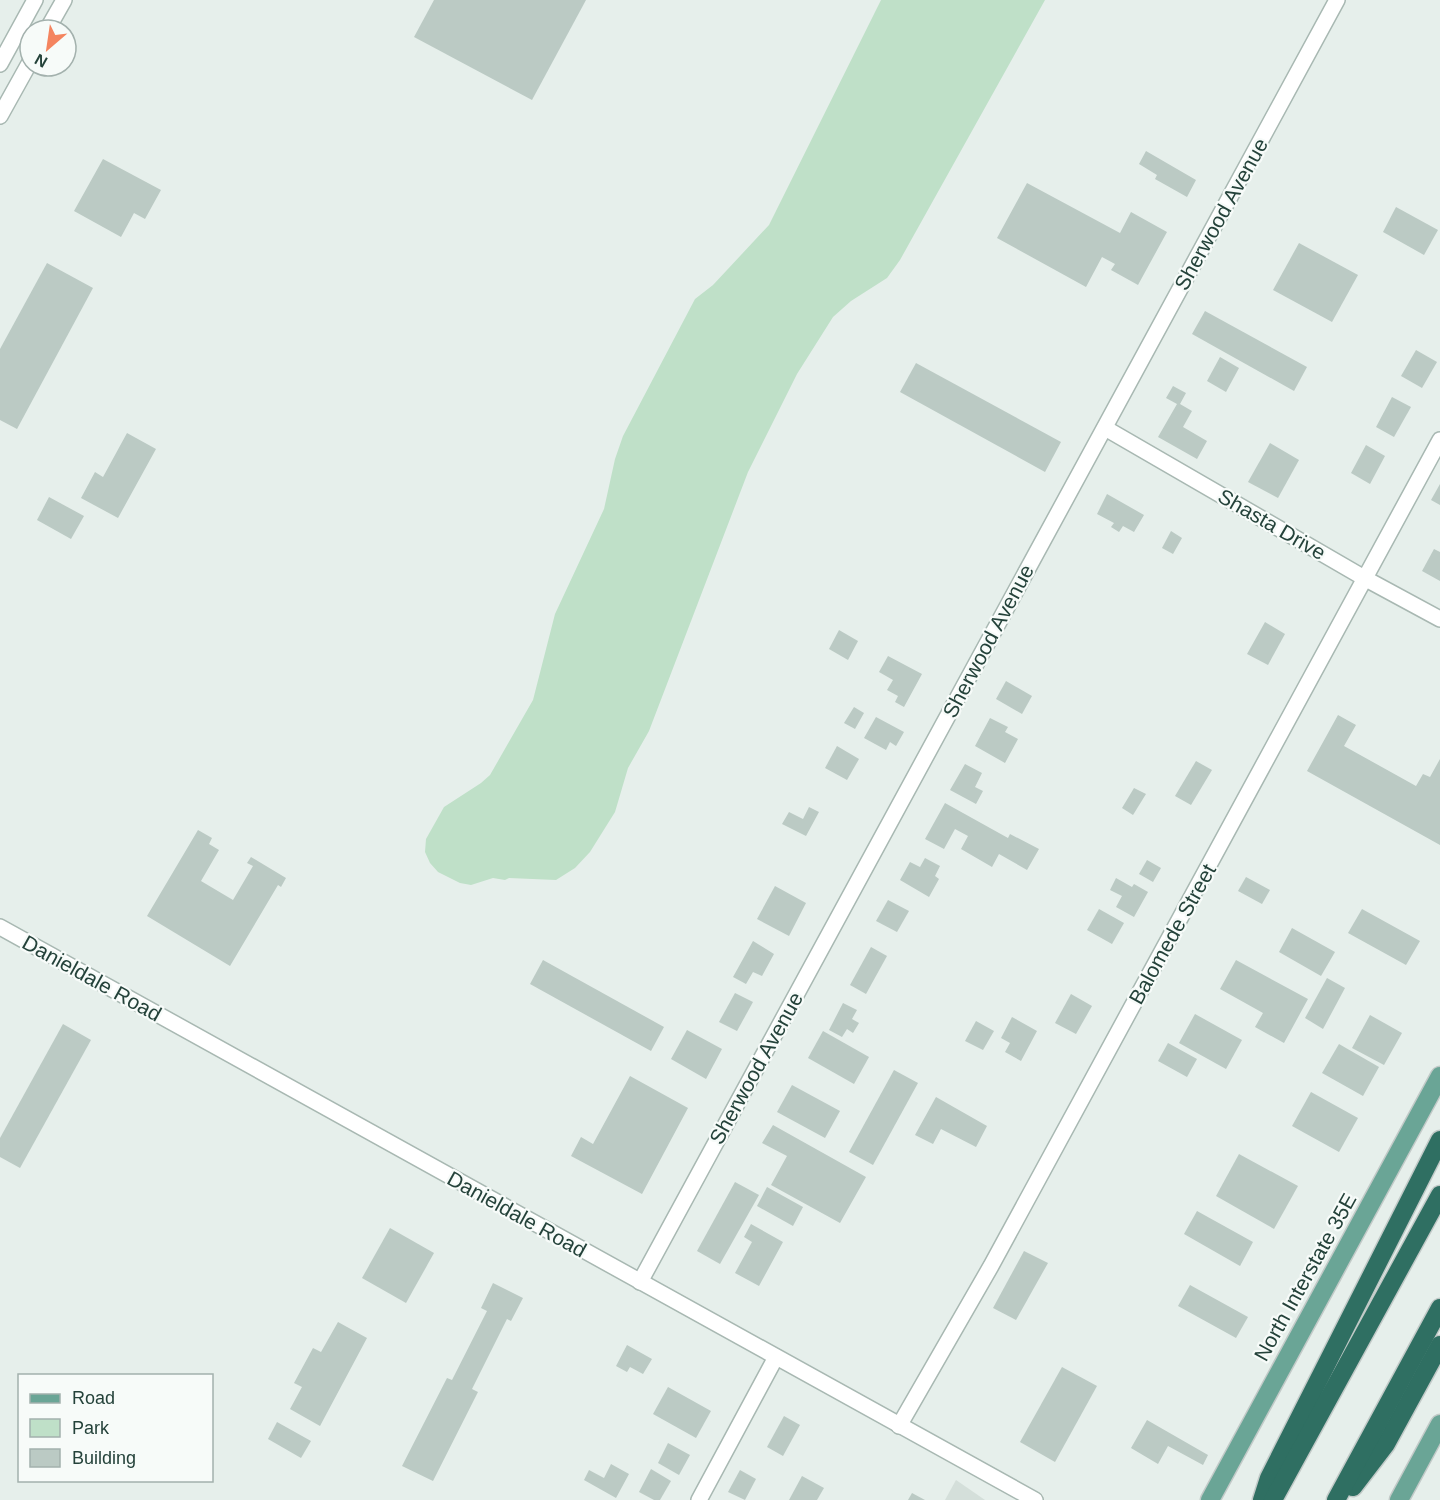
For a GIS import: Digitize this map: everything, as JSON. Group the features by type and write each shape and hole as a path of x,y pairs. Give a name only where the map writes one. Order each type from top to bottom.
{"highway":[{"path":"1262,1500 1269,1478 1440,1140"},
{"path":"1273,1500 1440,1195"},
{"path":"1336,1500 1440,1308"},
{"path":"1343,1500 1386,1444 1440,1345"}],"main road":[{"name":"North Interstate 35E","path":"1210,1500 1440,1076"},
{"path":"1224,1500 1250,1452 1287,1357"},
{"path":"1399,1500 1440,1424"}],"street":[{"path":"0,63 35,0"},
{"path":"54,18 64,0"},
{"name":"Sherwood Avenue","path":"640,1282 1337,0"},
{"path":"0,116 21,78"},
{"name":"Shasta Drive","path":"1105,428 1366,579 1440,619"},
{"name":"Balomede Street","path":"899,1425 991,1266 1440,440"},
{"name":"Danieldale Road","path":"0,927 1035,1500"},
{"path":"699,1500 776,1357"}],"shaded area":[{"path":"956,1480 985,1500 945,1500"}],"green space":[{"path":"881,0 1045,0 900,260 887,278 851,301 833,317 797,374 748,472 649,731 628,768 615,812 590,852 575,868 556,880 493,878 471,885 460,883 438,872 430,863 425,852 426,839 444,807 490,775 533,700 555,614 604,509 615,459 623,436 695,299 713,285 769,225"}],"building":[{"path":"434,0 586,0 532,100 414,37"},
{"path":"1146,151 1196,180 1187,197 1155,179 1157,175 1139,164"},
{"path":"103,159 161,190 145,219 134,213 121,237 74,211"},
{"path":"1027,183 1120,233 1131,212 1167,232 1138,285 1111,270 1115,264 1102,257 1086,287 997,238"},
{"path":"1396,207 1438,230 1424,255 1383,232"},
{"path":"1299,243 1358,275 1332,322 1273,290"},
{"path":"47,263 93,288 17,429 0,420 0,349"},
{"path":"1205,311 1307,367 1294,391 1192,334"},
{"path":"1416,350 1437,362 1422,388 1401,376"},
{"path":"1220,357 1239,368 1226,392 1207,381"},
{"path":"916,363 1061,442 1045,472 900,392"},
{"path":"1173,386 1186,393 1180,404 1192,411 1183,427 1207,441 1197,459 1158,437 1177,404 1166,398"},
{"path":"1392,397 1411,407 1394,437 1376,427"},
{"path":"127,433 156,449 118,518 81,498 95,472 103,477"},
{"path":"1270,443 1299,460 1278,498 1248,482"},
{"path":"1366,445 1385,456 1370,484 1351,473"},
{"path":"1440,484 1440,505 1431,500"},
{"path":"1107,494 1144,515 1134,532 1123,526 1119,532 1111,527 1114,523 1097,514"},
{"path":"49,497 84,516 71,539 37,520"},
{"path":"1171,531 1182,538 1173,554 1162,548"},
{"path":"1434,549 1440,552 1440,581 1422,571"},
{"path":"1265,622 1285,634 1268,665 1247,654"},
{"path":"839,630 858,641 848,660 829,649"},
{"path":"888,656 922,674 904,707 895,702 898,696 887,690 893,680 879,672"},
{"path":"1006,681 1032,696 1022,714 996,699"},
{"path":"854,707 864,713 855,729 844,723"},
{"path":"1338,715 1356,725 1344,746 1416,786 1423,774 1430,777 1440,759 1440,845 1307,771"},
{"path":"876,717 904,732 896,746 890,742 886,750 864,738"},
{"path":"990,718 1008,727 1005,732 1018,739 1005,763 975,746"},
{"path":"837,746 859,759 847,780 825,768"},
{"path":"1196,761 1212,770 1191,805 1175,796"},
{"path":"965,764 982,773 975,787 983,791 976,804 950,790"},
{"path":"1134,788 1146,794 1133,815 1122,808"},
{"path":"945,803 1008,838 1010,834 1039,849 1027,870 999,854 992,867 961,849 968,836 955,829 944,849 925,839"},
{"path":"809,807 819,812 806,836 782,824 789,812 803,819"},
{"path":"198,830 212,838 209,844 219,850 201,881 233,900 253,866 247,863 251,857 286,878 281,887 278,885 230,966 147,916"},
{"path":"925,858 940,866 935,876 939,879 929,897 900,880 910,862 920,867"},
{"path":"1147,860 1161,868 1153,882 1139,874"},
{"path":"1246,877 1270,890 1262,904 1238,891"},
{"path":"1116,878 1132,887 1134,884 1148,892 1134,917 1116,907 1122,896 1110,890"},
{"path":"775,886 806,903 789,936 757,919"},
{"path":"888,900 909,911 897,932 876,921"},
{"path":"1099,909 1124,923 1112,944 1087,930"},
{"path":"1362,909 1420,941 1406,965 1348,933"},
{"path":"1292,928 1335,952 1321,976 1279,952"},
{"path":"753,941 774,954 762,976 753,972 746,984 733,977"},
{"path":"871,947 887,956 866,994 850,985"},
{"path":"543,960 664,1027 651,1051 530,984"},
{"path":"1236,960 1308,999 1284,1043 1255,1027 1263,1013 1220,989"},
{"path":"1327,978 1345,988 1323,1029 1305,1018"},
{"path":"735,993 753,1002 737,1031 719,1022"},
{"path":"1071,994 1092,1006 1076,1034 1055,1023"},
{"path":"843,1003 857,1010 852,1019 859,1023 853,1033 847,1029 842,1037 829,1030"},
{"path":"1195,1014 1242,1040 1226,1069 1179,1043"},
{"path":"1370,1015 1402,1033 1384,1065 1352,1048"},
{"path":"1012,1017 1037,1031 1021,1061 1005,1052 1010,1043 1001,1038"},
{"path":"976,1021 994,1031 983,1050 965,1041"},
{"path":"63,1024 91,1040 20,1168 0,1157 0,1138"},
{"path":"687,1030 722,1049 706,1079 671,1059"},
{"path":"823,1031 869,1057 854,1084 808,1058"},
{"path":"1168,1043 1197,1059 1187,1077 1158,1061"},
{"path":"1339,1044 1379,1067 1363,1096 1322,1073"},
{"path":"894,1070 918,1083 873,1165 849,1152"},
{"path":"630,1076 688,1108 642,1194 571,1156 581,1137 593,1144"},
{"path":"792,1085 840,1111 825,1138 777,1112"},
{"path":"1311,1092 1358,1118 1339,1152 1292,1126"},
{"path":"936,1097 987,1126 976,1147 941,1129 933,1144 915,1135"},
{"path":"773,1125 866,1177 840,1223 771,1185 787,1156 762,1143"},
{"path":"1239,1154 1298,1186 1274,1229 1216,1196"},
{"path":"735,1182 759,1195 720,1264 697,1251"},
{"path":"767,1187 803,1207 793,1226 757,1206"},
{"path":"1197,1211 1253,1242 1240,1266 1184,1234"},
{"path":"751,1224 783,1242 759,1286 735,1273 752,1242 744,1237"},
{"path":"390,1228 434,1253 406,1303 362,1278"},
{"path":"1024,1251 1048,1263 1016,1320 993,1308"},
{"path":"493,1283 523,1298 511,1321 507,1319 472,1389 478,1392 433,1481 402,1466 447,1378 452,1380 487,1311 481,1308"},
{"path":"1190,1285 1248,1317 1236,1338 1178,1306"},
{"path":"338,1322 367,1338 320,1426 290,1409 302,1387 294,1383 313,1348 321,1352"},
{"path":"627,1345 652,1359 643,1374 630,1367 627,1372 616,1366"},
{"path":"1062,1367 1097,1386 1055,1462 1020,1442"},
{"path":"668,1387 711,1411 696,1438 653,1414"},
{"path":"784,1416 800,1425 783,1456 767,1447"},
{"path":"1147,1420 1208,1455 1203,1465 1168,1446 1158,1464 1131,1448"},
{"path":"277,1422 311,1441 301,1458 268,1439"},
{"path":"668,1443 690,1455 679,1475 658,1463"},
{"path":"611,1464 629,1474 616,1498 584,1480 589,1470 604,1478"},
{"path":"651,1469 671,1481 660,1500 654,1500 639,1492"},
{"path":"740,1470 756,1479 745,1500 728,1492"},
{"path":"802,1476 824,1488 817,1500 789,1500"},
{"path":"912,1493 925,1500 908,1500"}]}
